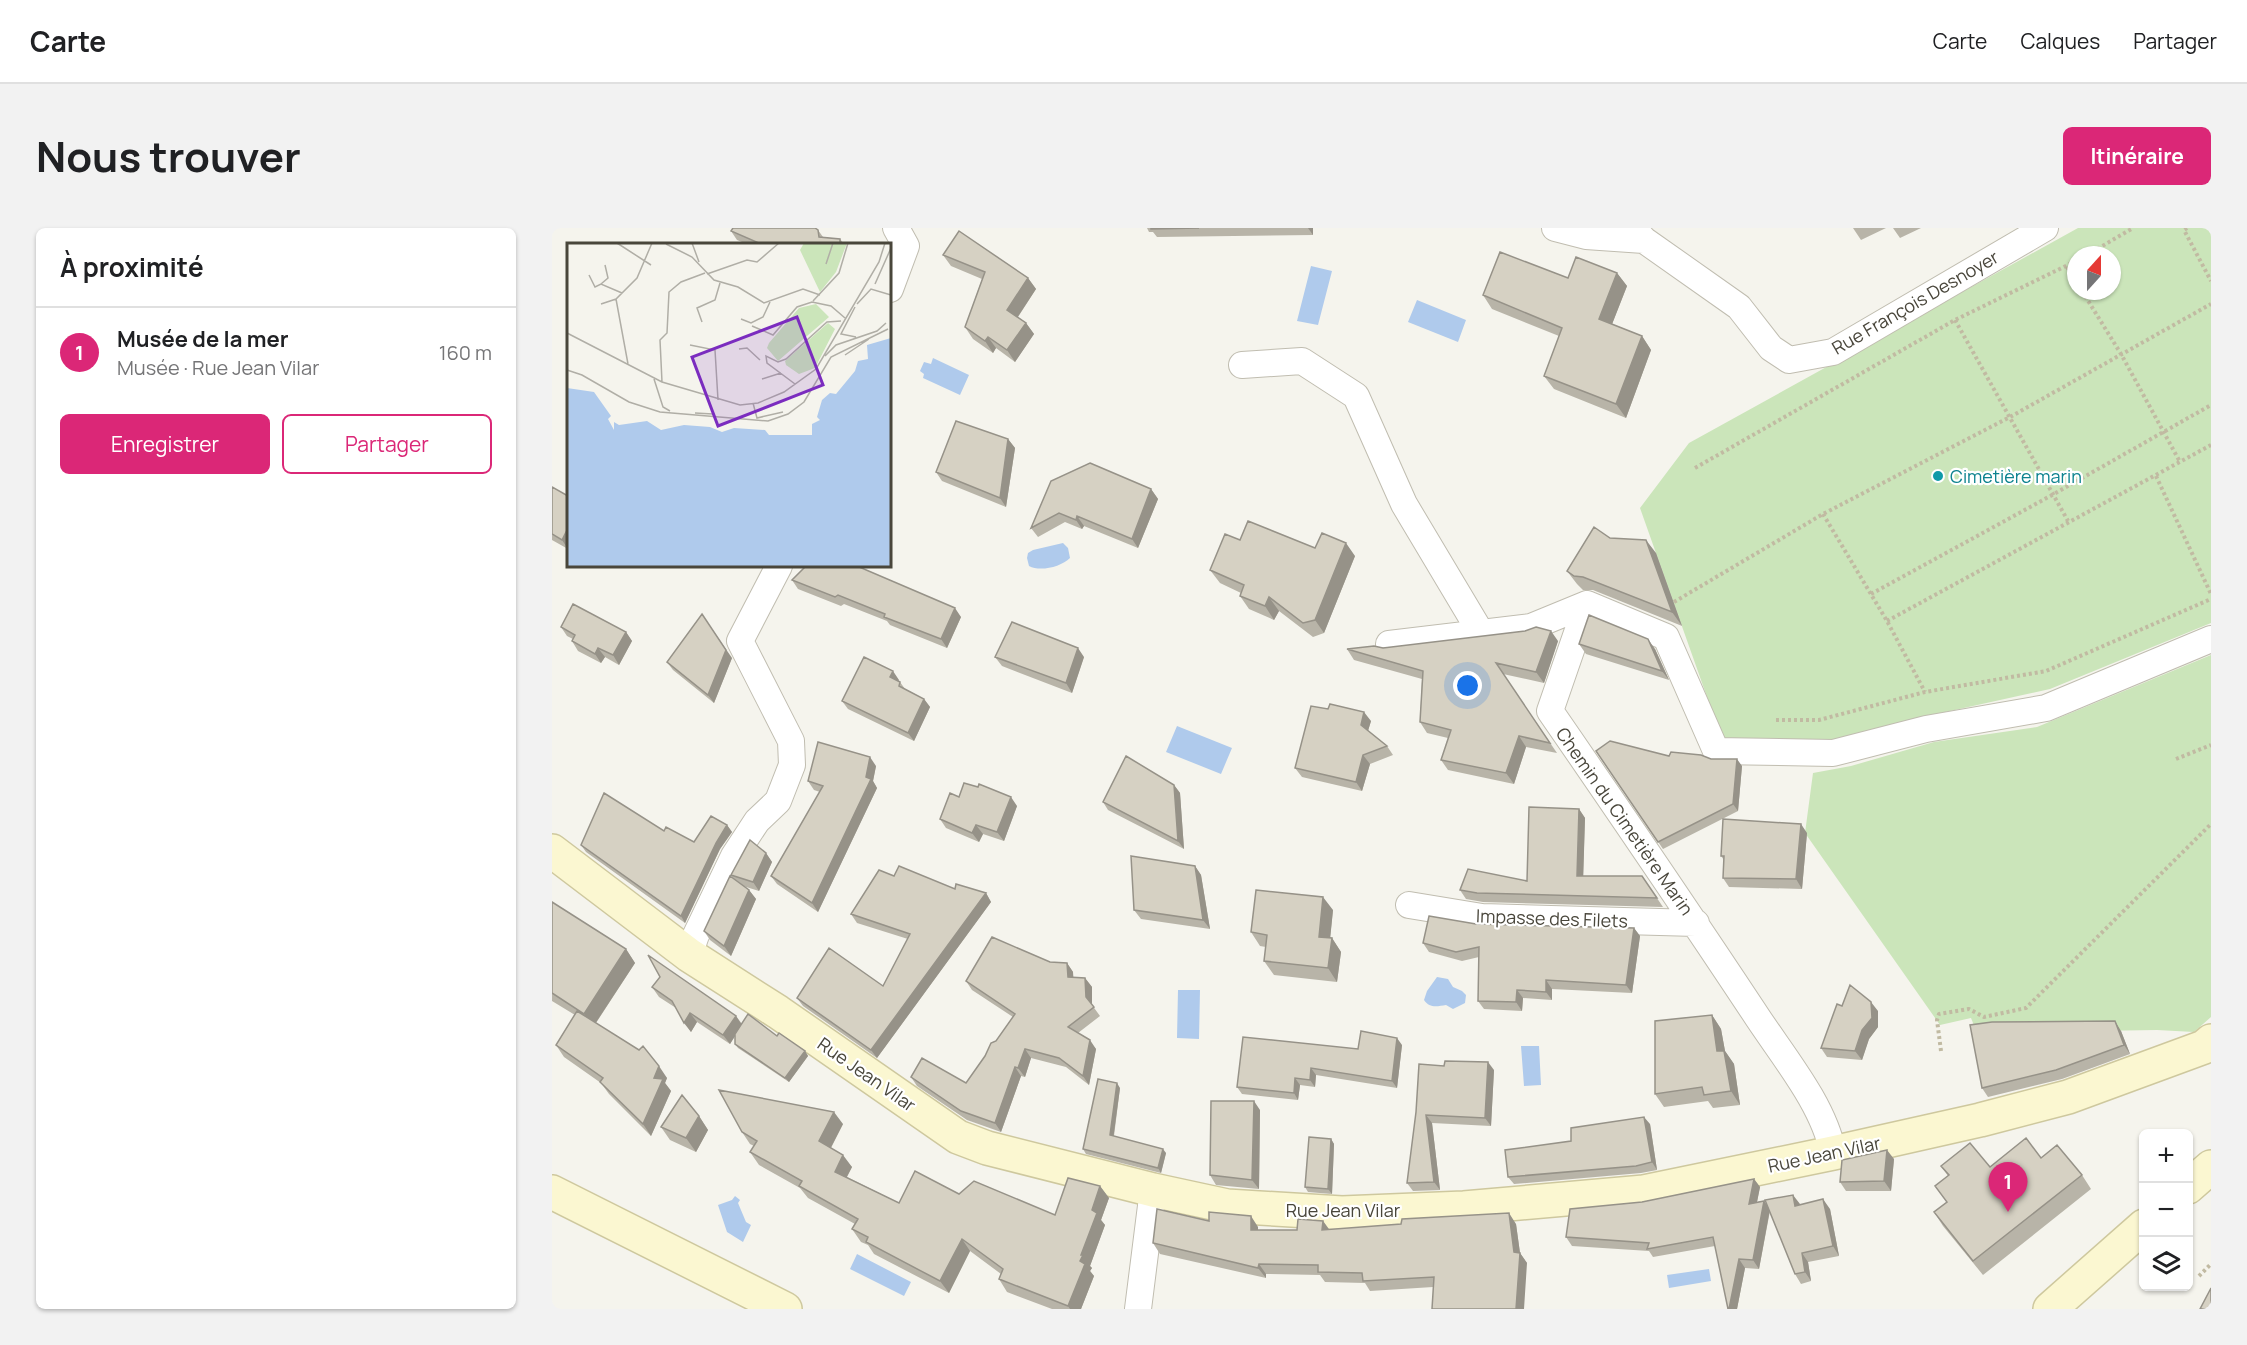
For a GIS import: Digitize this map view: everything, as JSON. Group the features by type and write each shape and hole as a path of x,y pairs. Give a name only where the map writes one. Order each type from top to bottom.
{"street":[{"path":"891,286 906,246 896,228"},
{"name":"Rue François Desnoyer","path":"1555,228 1586,236 1638,234 1739,307 1771,348 1789,360 1833,352 2044,228"},
{"path":"1242,365 1302,361 1356,396 1404,504 1481,633"},
{"path":"689,955 696,935 734,856 757,821 778,801 792,765 791,741 741,641 778,567"},
{"path":"1389,644 1531,627 1587,604 1666,637 1716,751 1833,753 1926,729 2046,708 2211,639"},
{"name":"Chemin du Cimetière Marin","path":"1587,604 1550,711 1696,923 1808,1094 1830,1136 1833,1153"},
{"name":"Rue Jean Vilar","path":"552,850 689,955 778,1012 958,1137 987,1148 1153,1190 1227,1206 1331,1212 1464,1208 1644,1192 1980,1120 2068,1096 2204,1047 2211,1041"},
{"name":"Impasse des Filets","path":"1409,905 1482,917 1696,923"},
{"path":"2193,1183 2211,1167"},
{"path":"1138,1309 1153,1190"},
{"path":"552,1192 785,1309"},
{"path":"2050,1309 2139,1230"}],"path":[{"path":"2102,246 2133,228"},
{"path":"2187,228 2184,230 2211,281"},
{"path":"1695,468 1955,320 2067,267"},
{"path":"2088,300 2121,354 2180,462"},
{"path":"1674,602 1823,514 2010,417 2211,304"},
{"path":"1955,320 2069,521"},
{"path":"1871,594 2211,405"},
{"path":"1887,621 2211,445"},
{"path":"2156,476 2211,594"},
{"path":"1823,514 1887,621 1925,692"},
{"path":"1775,720 1818,720 1925,692 2046,671 2211,599"},
{"path":"2176,759 2211,745"},
{"path":"1941,1051 1937,1020 1939,1014 1969,1009 1984,1017 2026,1008 2211,824"},
{"path":"2199,1276 2211,1264"}],"green space":[{"name":"Cimetière marin","path":"2078,228 2211,228 2211,623 2050,689 1914,719 1825,743 1723,742 1640,508 1689,443"},
{"path":"2211,655 2211,1017 2194,1032 2157,1030 1977,1033 1971,1018 1940,1025 1805,833 1813,773 1851,766 1934,742 2037,727"}],"water":[{"path":"1311,266 1332,271 1318,325 1297,321"},
{"path":"1417,300 1466,320 1458,342 1408,322"},
{"path":"933,358 969,375 960,395 923,378 924,374 920,371 924,362 931,364"},
{"path":"1063,543 1068,548 1070,558 1066,561 1044,568 1029,566 1028,553"},
{"path":"1177,726 1232,748 1221,774 1166,752"},
{"path":"1437,977 1448,979 1453,987 1462,991 1466,995 1465,1003 1453,1009 1446,1005 1434,1006 1426,1003 1424,1000 1427,991"},
{"path":"1178,990 1200,990 1199,1039 1177,1038"},
{"path":"1521,1046 1539,1046 1541,1085 1524,1086"},
{"path":"735,1196 740,1200 738,1203 746,1222 751,1225 743,1242 727,1232 718,1205 732,1200"},
{"path":"857,1254 911,1282 904,1296 850,1269"},
{"path":"1709,1269 1711,1281 1669,1288 1667,1275"}],"building":[{"path":"733,228 815,228 818,230 819,237 840,239 840,243 759,243 731,231"},
{"path":"1151,228 1199,228 1151,229"},
{"path":"959,231 1028,278 1007,310 1026,323 1007,350 988,337 985,341 965,327 985,272 943,255"},
{"path":"1500,252 1568,278 1576,257 1617,273 1599,319 1642,336 1616,404 1544,376 1562,328 1483,295"},
{"path":"956,421 1008,439 1000,498 936,472"},
{"path":"1090,463 1151,489 1132,539 1077,516 1076,520 1059,513 1031,528 1051,481"},
{"path":"552,487 567,495 567,530 562,540 552,534"},
{"path":"1248,521 1315,548 1322,533 1346,543 1315,620 1303,623 1269,597 1265,606 1240,596 1244,585 1210,570 1225,534 1240,540"},
{"path":"1594,527 1610,538 1646,540 1672,612 1583,577 1574,576 1567,571"},
{"path":"805,567 859,567 955,608 941,639 884,617 885,614 838,595 835,597 792,580"},
{"path":"573,604 626,632 613,655 598,648 595,654 572,641 575,635 561,627"},
{"path":"702,614 726,650 708,695 667,662"},
{"path":"1589,615 1648,639 1662,671 1579,644"},
{"path":"1012,622 1078,648 1066,683 995,657"},
{"path":"1536,627 1551,631 1536,672 1496,663 1550,743 1519,736 1506,773 1441,760 1451,730 1420,722 1423,671 1347,649 1374,646 1383,648 1525,631"},
{"path":"864,657 893,671 890,677 900,682 899,686 924,699 908,733 842,701"},
{"path":"1330,704 1364,712 1361,725 1387,746 1363,755 1356,782 1295,768 1311,706 1328,709"},
{"path":"1610,741 1669,756 1671,752 1701,755 1711,759 1737,759 1733,804 1658,842 1596,751"},
{"path":"818,742 870,757 866,777 871,779 812,903 771,876 823,786 808,781"},
{"path":"1126,756 1174,785 1178,841 1103,802"},
{"path":"964,783 978,787 979,784 1011,797 997,832 976,825 972,833 940,819 950,793 959,797"},
{"path":"604,793 664,831 666,827 694,842 711,816 727,825 681,916 581,845"},
{"path":"1529,807 1579,809 1577,876 1642,876 1657,898 1477,893 1460,890 1468,869 1527,881"},
{"path":"1723,819 1801,824 1796,879 1723,878 1724,856 1721,856"},
{"path":"750,840 766,853 753,882 731,875"},
{"path":"1131,856 1195,866 1203,920 1134,910"},
{"path":"899,866 955,889 956,884 986,893 871,1050 797,998 829,948 883,986 910,934 851,914 879,870 894,876"},
{"path":"730,876 749,890 724,946 704,931"},
{"path":"1256,890 1323,897 1319,937 1332,938 1328,968 1264,961 1267,935 1251,932"},
{"path":"552,902 626,949 584,1014 552,993"},
{"path":"1429,916 1476,924 1634,928 1626,985 1546,980 1546,992 1517,990 1516,1002 1478,1001 1479,947 1456,952 1423,943"},
{"path":"992,937 1050,962 1067,963 1068,977 1085,978 1086,997 1094,1007 1068,1027 1090,1040 1083,1076 1059,1058 1025,1049 1018,1068 1015,1067 995,1123 961,1111 911,1077 922,1058 966,1083 985,1056 991,1043 996,1041 1015,1014 966,981"},
{"path":"648,955 736,1016 723,1035 690,1013 684,1023 672,1001 652,987 660,977"},
{"path":"1850,985 1871,1002 1872,1018 1862,1030 1855,1051 1821,1048 1837,1004 1842,1006"},
{"path":"577,1011 639,1050 643,1046 659,1066 654,1078 663,1079 643,1124 600,1082 603,1078 556,1045"},
{"path":"748,1014 777,1036 779,1033 805,1051 785,1078 735,1044 735,1034"},
{"path":"1712,1015 1717,1051 1724,1051 1731,1091 1704,1095 1702,1087 1655,1094 1655,1021"},
{"path":"2115,1021 2124,1045 2056,1070 1982,1088 1970,1025 1992,1022"},
{"path":"1361,1031 1397,1038 1392,1081 1311,1068 1310,1080 1295,1078 1294,1093 1237,1087 1243,1037 1358,1049"},
{"path":"1445,1061 1488,1062 1485,1118 1426,1115 1434,1182 1407,1183 1416,1112 1419,1064 1444,1066"},
{"path":"1098,1079 1117,1083 1110,1135 1163,1149 1158,1168 1083,1149"},
{"path":"719,1090 834,1112 819,1141 843,1155 835,1172 899,1203 915,1171 959,1194 974,1181 1055,1215 1068,1178 1100,1186 1092,1210 1097,1213 1081,1255 1083,1255 1080,1261 1085,1264 1068,1306 999,1279 1003,1269 962,1239 940,1281 866,1242 868,1237 852,1229 858,1219 799,1186 802,1181 750,1152 757,1141 742,1132"},
{"path":"682,1095 699,1116 686,1138 661,1127"},
{"path":"1211,1101 1254,1101 1252,1180 1210,1175"},
{"path":"1644,1117 1652,1162 1636,1166 1508,1177 1505,1150 1571,1141 1571,1128"},
{"path":"1309,1137 1331,1139 1328,1189 1305,1187"},
{"path":"2026,1138 2041,1158 2057,1145 2082,1175 1973,1261 1934,1212 1947,1202 1935,1186 1949,1175 1941,1166 1970,1143 1990,1167"},
{"path":"1887,1150 1884,1181 1840,1182 1842,1160"},
{"path":"1754,1179 1749,1204 1764,1201 1753,1260 1739,1259 1729,1309 1713,1237 1647,1249 1649,1243 1566,1237 1570,1209 1642,1202"},
{"path":"1793,1195 1795,1206 1823,1199 1833,1246 1802,1253 1805,1272 1795,1274 1765,1200"},
{"path":"1157,1209 1209,1221 1209,1212 1251,1216 1251,1230 1297,1230 1298,1219 1323,1221 1322,1230 1401,1224 1402,1219 1509,1213 1514,1252 1520,1253 1516,1309 1432,1309 1434,1277 1363,1281 1362,1273 1318,1272 1318,1265 1259,1264 1258,1268 1153,1243"},
{"path":"2211,1288 2211,1309 2200,1309"}],"place":[{"name":"Cimetière marin","path":"1938,476"},
{"name":"Musée de la mer","path":"2008,1212"}]}
